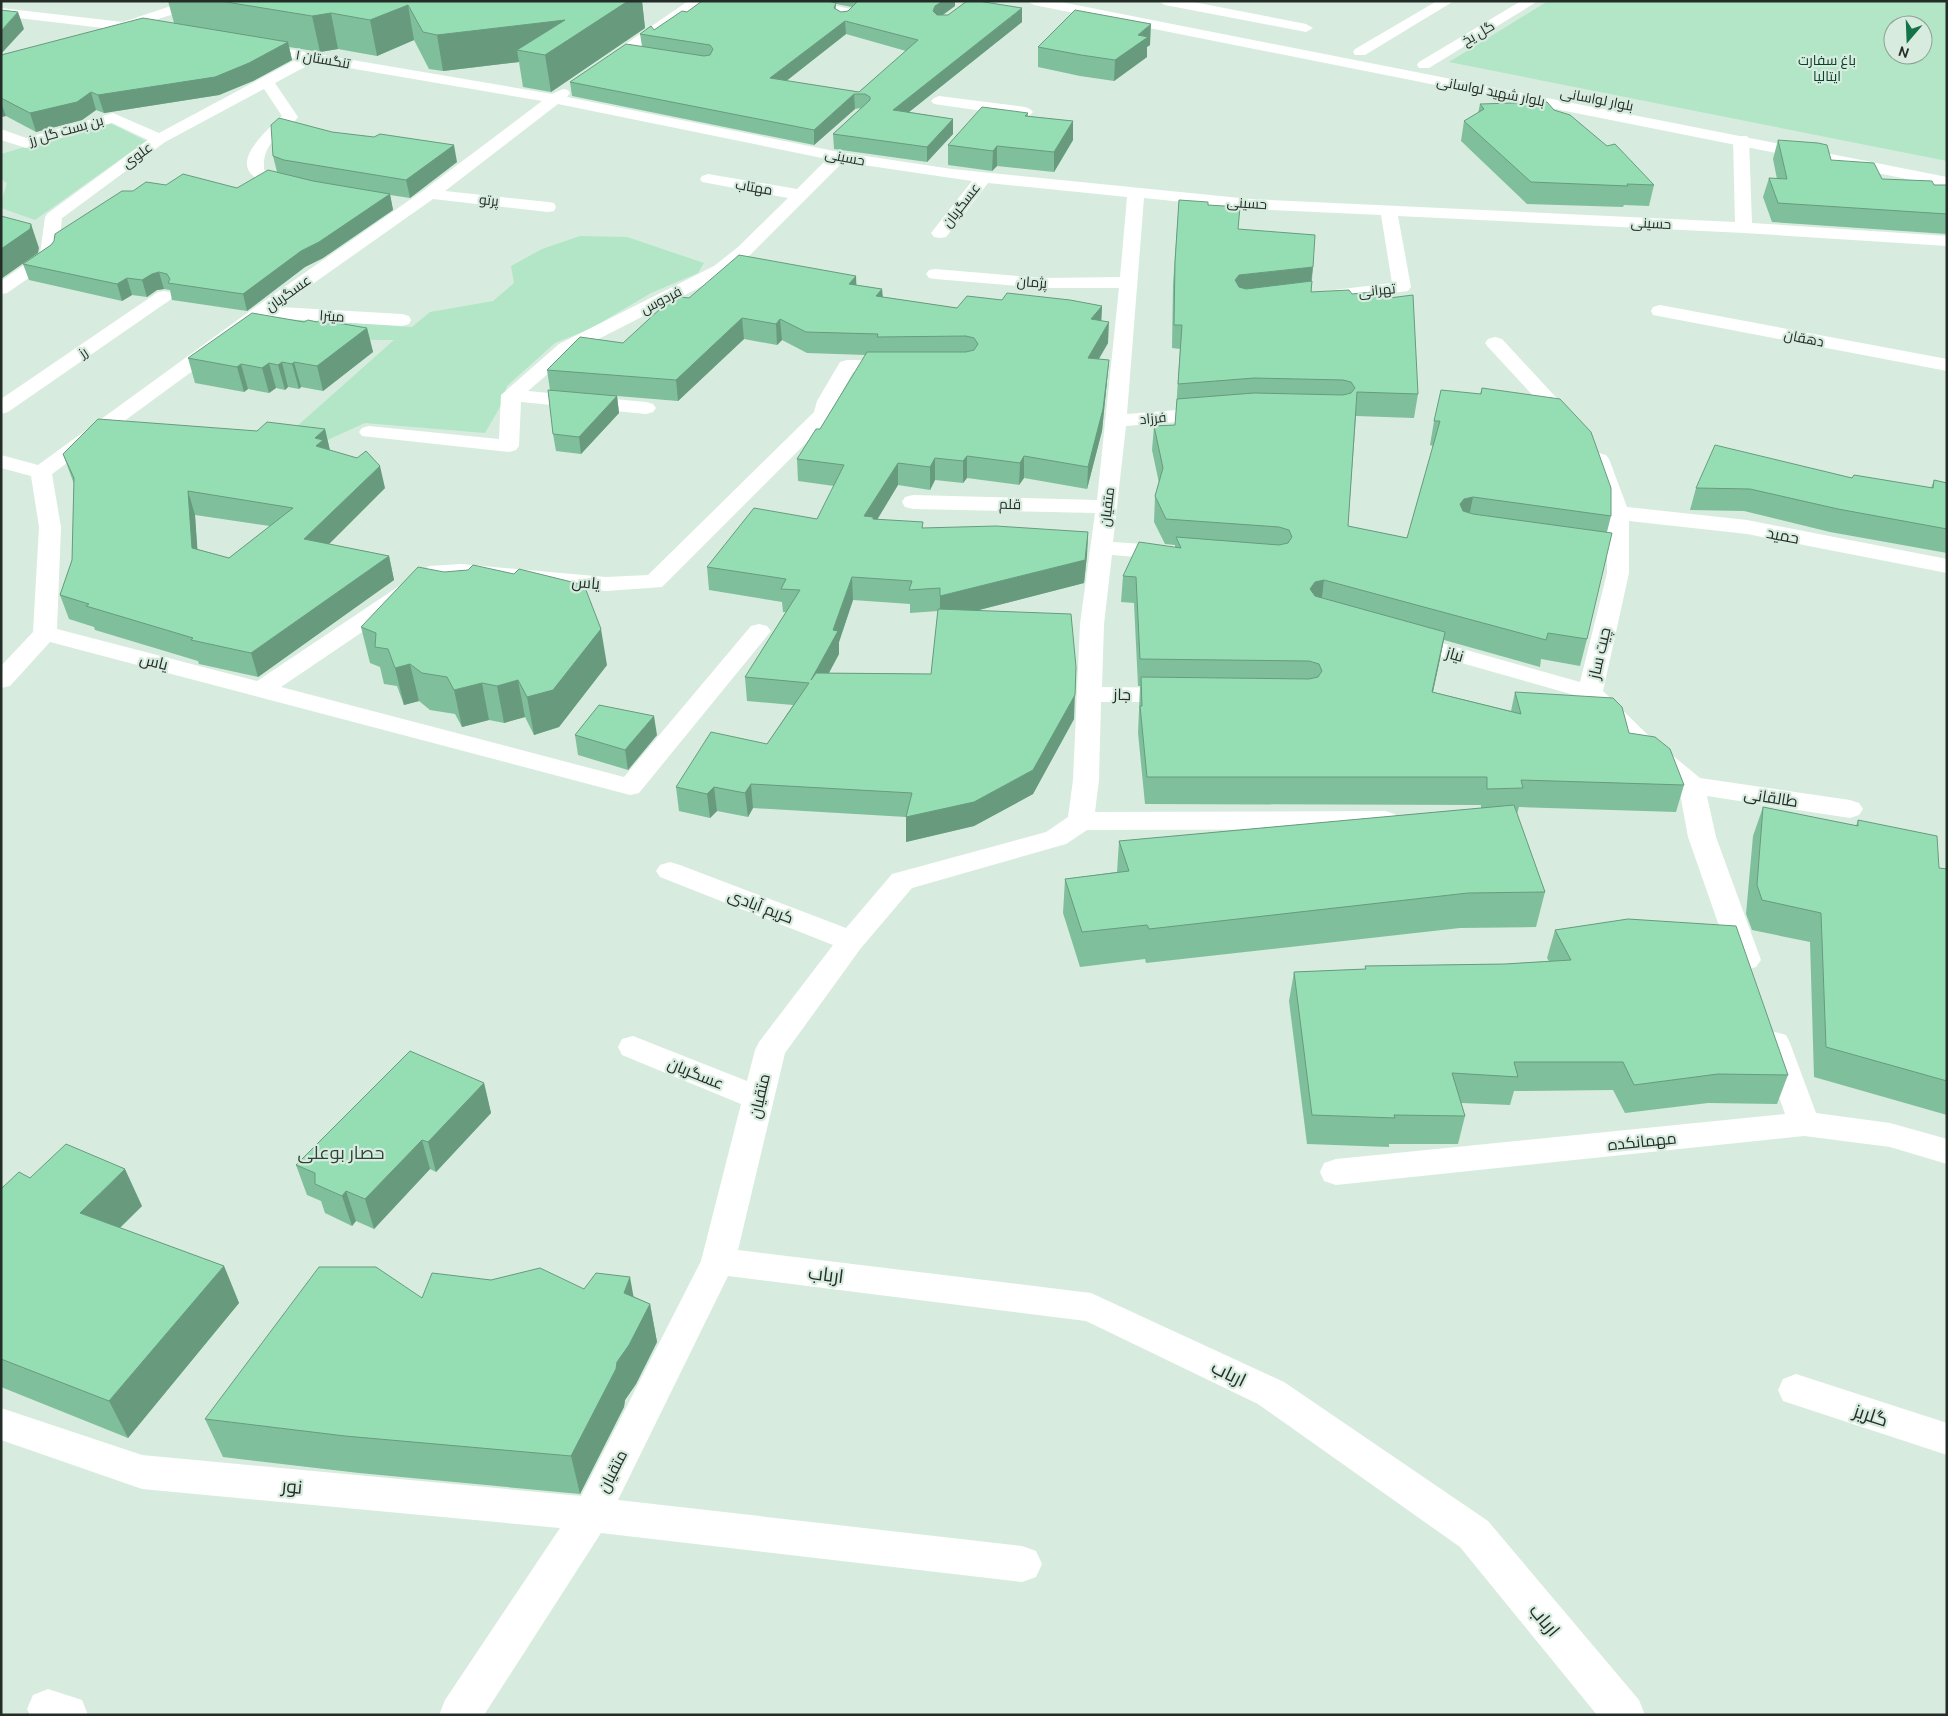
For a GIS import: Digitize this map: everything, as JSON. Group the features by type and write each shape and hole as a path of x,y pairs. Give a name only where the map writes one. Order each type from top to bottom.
{"street":[{"path":"125,25 201,1"},
{"path":"594,72 696,1"},
{"path":"788,1 851,13 843,20"},
{"name":"بلوار شهید لواسانی","path":"1034,1 1947,182"},
{"name":"بلوار لواسانی","path":"1101,1 1947,168"},
{"path":"1165,1 1306,28"},
{"path":"1360,52 1447,1"},
{"name":"گل یخ","path":"1424,65 1532,1"},
{"path":"1,12 125,25 164,32"},
{"path":"1298,14 1313,42"},
{"name":"تنگستان ۱","path":"243,45 554,99"},
{"path":"625,51 643,54"},
{"name":"علوی","path":"1,289 49,256 54,217 159,139 312,56"},
{"path":"267,81 290,117 269,136 255,156 256,172 270,179 312,188"},
{"name":"عسگریان","path":"41,472 261,312 430,194 554,99 578,83"},
{"name":"حسینی","path":"554,99 839,157 930,172 1136,194 1250,204 1744,228 1947,241"},
{"path":"939,102 1026,112"},
{"path":"976,122 989,107"},
{"name":"بن بست گل رز","path":"1,134 26,143 113,118 159,139"},
{"path":"819,152 833,139"},
{"path":"1741,140 1744,228"},
{"name":"فردوس","path":"511,396 566,348 720,270 744,250 839,157"},
{"path":"930,172 943,157"},
{"name":"عسگریان","path":"940,233 983,178"},
{"name":"مهتاب","path":"708,179 800,195"},
{"name":"پرتو","path":"430,194 548,207"},
{"name":"متقیان","path":"460,1715 590,1514 718,1261 770,1050 851,941 902,881 1056,838 1081,821 1086,780 1092,624 1116,421 1136,194"},
{"path":"387,203 413,206"},
{"name":"تهرانی","path":"1293,299 1402,287 1389,211"},
{"name":"پژمان","path":"935,274 1043,283 1129,282"},
{"name":"رز","path":"1,408 164,296"},
{"name":"دهقان","path":"1660,311 1947,365"},
{"name":"میترا","path":"261,312 402,320"},
{"name":"چیت ساز","path":"1494,343 1596,452 1618,513 1609,551 1618,573 1590,692 1640,742 1692,784"},
{"name":"یاس","path":"262,689 437,571 461,571 606,584 654,582 824,414 827,401 847,366 916,366"},
{"path":"369,432 509,446 511,396 646,408"},
{"name":"فرزاد","path":"1116,421 1232,411"},
{"path":"1,461 41,472 50,527 45,633 1,681"},
{"name":"قلم","path":"913,502 1107,507"},
{"name":"حمید","path":"1618,513 1746,527 1947,566"},
{"path":"1102,548 1189,555"},
{"name":"یاس","path":"45,633 630,787 759,631"},
{"name":"نیاز","path":"1385,634 1590,692"},
{"name":"جاز","path":"1089,694 1197,695"},
{"path":"1692,784 1702,837 1755,985"},
{"name":"طالقانی","path":"1692,784 1850,809"},
{"path":"1081,821 1386,820"},
{"name":"کریم آبادی","path":"670,870 851,941"},
{"path":"1768,1022 1804,1124"},
{"name":"عسگریان","path":"633,1047 758,1098"},
{"name":"مهمانکده","path":"1336,1172 1804,1124 1890,1135 1947,1152"},
{"name":"ارباب","path":"718,1261 1091,1307 1271,1394 1474,1534 1624,1715"},
{"name":"گلریز","path":"1796,1390 1947,1439"},
{"name":"نور","path":"1,1424 142,1472 590,1514"},
{"name":"متقیان","path":"590,1514 1022,1564"}],"green space":[{"name":"باغ سفارت ایتالیا","path":"1548,1 1947,1 1947,161 1449,62"},
{"path":"108,122 146,141 35,220 1,208 7,183 1,179 1,154"},
{"path":"580,236 627,237 704,263 698,273 651,293 590,329 555,343 507,386 500,407 485,433 365,423 325,441 287,435 394,340 271,340 285,318 412,327 430,312 493,301 514,283 511,266 542,249"}],"building":[{"path":"220,1 628,1 545,55 517,50 565,20 437,35 423,32 408,5 370,20 331,13 312,16"},
{"path":"702,1 828,1 836,3 834,8 841,12 848,11 858,1 943,1 935,6 933,11 937,15 948,15 967,1 1022,8 893,110 953,119 927,147 833,134 870,100 870,97 865,94 854,94 814,130 570,82 626,44 704,56 710,55 713,49 710,45 640,34 651,26 654,30 682,11 687,12","holes":["845,21 918,40 859,92 770,78"]},
{"path":"1,10 18,12 1,31"},
{"path":"1075,10 1151,24 1138,35 1148,37 1115,60 1038,47"},
{"path":"143,18 288,42 249,63 215,77 98,95 91,92 77,102 30,113 1,98 1,55"},
{"path":"1547,102 1554,110 1570,115 1607,146 1615,144 1654,185 1627,184 1628,186 1531,182 1464,121 1484,109 1480,104"},
{"path":"982,107 1028,113 1025,116 1073,121 1054,152 997,146 993,151 948,145"},
{"path":"279,118 332,132 374,137 380,134 454,145 406,180 284,160 273,156 271,125"},
{"path":"1778,140 1827,145 1831,160 1874,163 1882,179 1932,181 1934,185 1947,185 1947,214 1778,203 1769,178 1787,179"},
{"path":"268,170 313,181 390,194 319,242 301,251 243,294 168,283 170,279 167,274 159,272 142,280 127,278 117,284 23,264 51,245 55,234 122,191 133,191 146,182 166,185 183,174 237,188"},
{"path":"1179,200 1208,202 1208,205 1240,207 1238,229 1315,235 1313,267 1239,275 1235,280 1239,287 1246,289 1312,281 1311,292 1349,290 1352,294 1382,291 1389,298 1413,295 1418,394 1357,392 1348,526 1407,538 1440,421 1434,421 1441,390 1481,394 1482,388 1560,399 1591,432 1611,488 1611,516 1473,497 1464,499 1460,504 1463,511 1473,514 1612,533 1587,639 1548,633 1546,640 1324,580 1315,582 1310,589 1315,596 1445,632 1432,692 1521,714 1515,692 1613,698 1622,707 1629,733 1655,737 1670,749 1684,785 1521,780 1523,788 1487,789 1487,777 1147,777 1140,706 1142,706 1141,677 1309,679 1318,677 1322,671 1319,664 1309,661 1140,659 1136,577 1123,576 1139,542 1181,548 1176,537 1279,545 1288,543 1292,537 1289,530 1279,527 1166,519 1155,496 1163,468 1154,426 1175,425 1177,399 1254,393 1343,395 1351,393 1355,388 1351,382 1343,380 1254,378 1178,384 1182,325 1174,325 1175,262"},
{"path":"1,216 31,224 30,229 1,249"},
{"path":"739,255 856,276 849,284 882,289 876,296 957,308 967,296 1002,300 1007,293 1070,300 1102,306 1091,319 1109,322 1088,358 1109,360 1103,409 1088,467 1024,456 1020,463 967,456 963,461 935,458 930,467 898,463 864,516 873,517 873,519 923,522 922,528 996,526 1088,532 1085,560 940,596 940,588 909,590 912,581 852,577 833,630 838,631 811,680 816,673 931,674 938,609 1071,614 1076,667 1075,695 1033,770 974,802 906,817 912,793 751,784 745,793 714,787 707,794 676,787 711,732 767,744 809,683 745,677 800,590 781,589 786,579 707,567 754,508 817,519 844,465 797,459 816,429 820,429 867,352 966,352 974,350 978,344 974,338 966,336 877,337 878,334 806,332 780,319 776,324 742,318 676,380 547,370 580,337 623,343 674,296 689,298"},
{"path":"252,313 304,322 308,320 317,322 320,320 367,328 317,366 282,362 278,365 269,363 262,368 241,364 237,367 188,358"},
{"path":"548,390 617,396 579,437 553,434"},
{"path":"98,419 257,431 267,422 325,429 315,438 323,440 316,446 357,458 366,451 380,466 304,539 389,556 251,653 191,640 193,638 86,606 89,604 60,595 72,560 74,478 63,454","holes":["188,491 293,508 229,558 192,548"]},
{"path":"1715,445 1852,478 1854,475 1933,488 1934,480 1947,483 1947,529 1838,509 1750,489 1696,488"},
{"path":"473,565 514,574 519,569 584,585 601,629 553,690 527,697 518,680 497,686 482,683 454,690 447,677 422,673 410,664 395,668 388,649 375,647 376,633 361,627 418,567 444,572 468,570"},
{"path":"599,705 654,716 625,750 575,735"},
{"path":"1514,805 1545,892 1468,893 1149,929 1147,925 1082,932 1065,879 1129,871 1119,841"},
{"path":"1763,807 1858,826 1858,820 1937,836 1939,868 1947,869 1947,1081 1826,1047 1821,913 1762,900 1757,885"},
{"path":"1628,919 1736,926 1788,1075 1718,1074 1634,1085 1623,1062 1514,1062 1518,1077 1452,1073 1465,1116 1394,1115 1395,1118 1312,1115 1294,972 1366,969 1365,966 1505,964 1571,960 1555,930"},
{"path":"410,1051 484,1083 428,1142 422,1140 365,1199 346,1191 342,1196 315,1184 315,1173 296,1165"},
{"path":"66,1144 125,1169 80,1213 224,1266 109,1401 1,1359 1,1189 19,1172 30,1178"},
{"path":"319,1267 376,1267 422,1298 432,1273 491,1280 540,1268 584,1289 596,1273 630,1277 624,1293 650,1304 629,1345 617,1362 616,1369 571,1456 345,1436 205,1419"}],"district":[{"name":"حصار بوعلی","path":"341,1153"}]}
